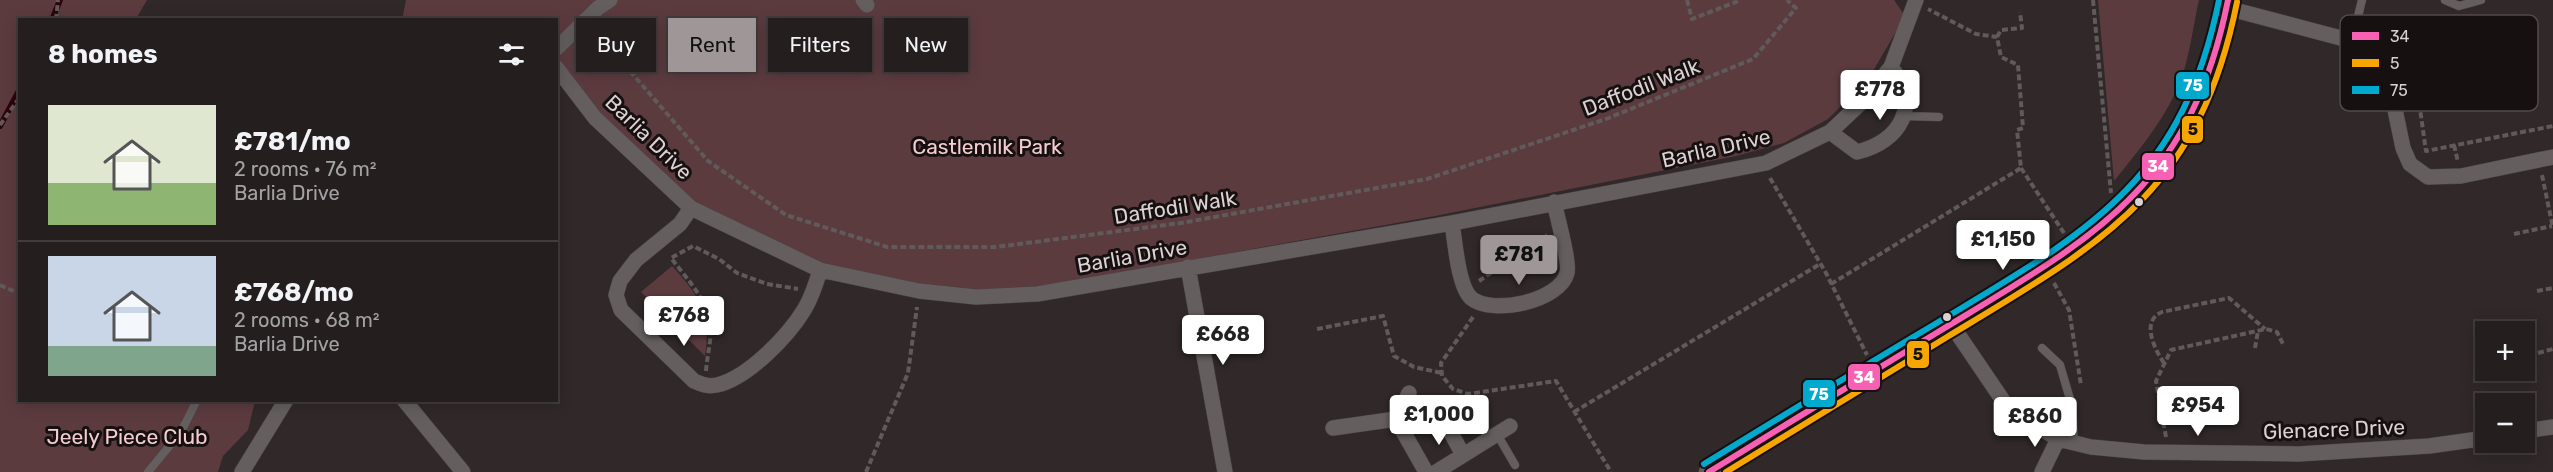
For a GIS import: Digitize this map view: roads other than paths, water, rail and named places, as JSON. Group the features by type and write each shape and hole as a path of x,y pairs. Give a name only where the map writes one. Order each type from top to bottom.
{"street":[{"path":"558,47 610,0"},
{"name":"Barlia Drive","path":"558,70 595,118 691,208 820,270 919,291 976,297 1037,294 1452,223 1766,163 1830,132 1862,102 1891,67 1916,1"},
{"path":"1709,472 2045,267 2113,216 2151,178 2186,120 2213,58 2227,4 2340,37"},
{"path":"1830,132 1857,152 1882,143 1906,109 1907,93 1902,80 1891,67"},
{"path":"2395,111 2403,148 2410,164 2417,171 2440,178 2546,158"},
{"path":"1452,223 1466,290 1482,304 1498,306 1536,299 1554,292 1563,284 1568,271 1554,202"},
{"name":"Barlia Drive","path":"691,208 680,224 636,261 620,281 616,295 621,310 694,381 706,386 717,385 741,374 784,338 814,291 820,270"},
{"path":"1188,267 1225,472"},
{"name":"Glenacre Drive","path":"1952,324 2008,408 2058,439 2074,444 2128,452 2298,454 2429,446 2475,440"},
{"path":"1396,419 1409,393"},
{"path":"242,472 285,402"},
{"path":"406,402 463,472"},
{"path":"1333,428 1396,419"},
{"path":"1396,419 1426,472"},
{"path":"1444,420 1463,455"},
{"path":"2535,429 2553,427"},
{"path":"1436,472 1504,430"},
{"path":"2042,472 2058,439"}],"lane":[{"path":"2358,15 2362,0"},
{"path":"2445,0 2459,6 2481,0"},
{"path":"1903,116 1939,117"},
{"path":"2042,348 2060,365 2072,406 2074,444"},
{"path":"148,472 181,432 196,402"},
{"path":"1504,430 1515,465"}],"waterway":[{"path":"53,18 60,0"},
{"path":"0,126 18,93"}],"park label":[{"name":"Castlemilk Park","path":"987,146"},
{"name":"Jeely Piece Club","path":"127,436"}]}
